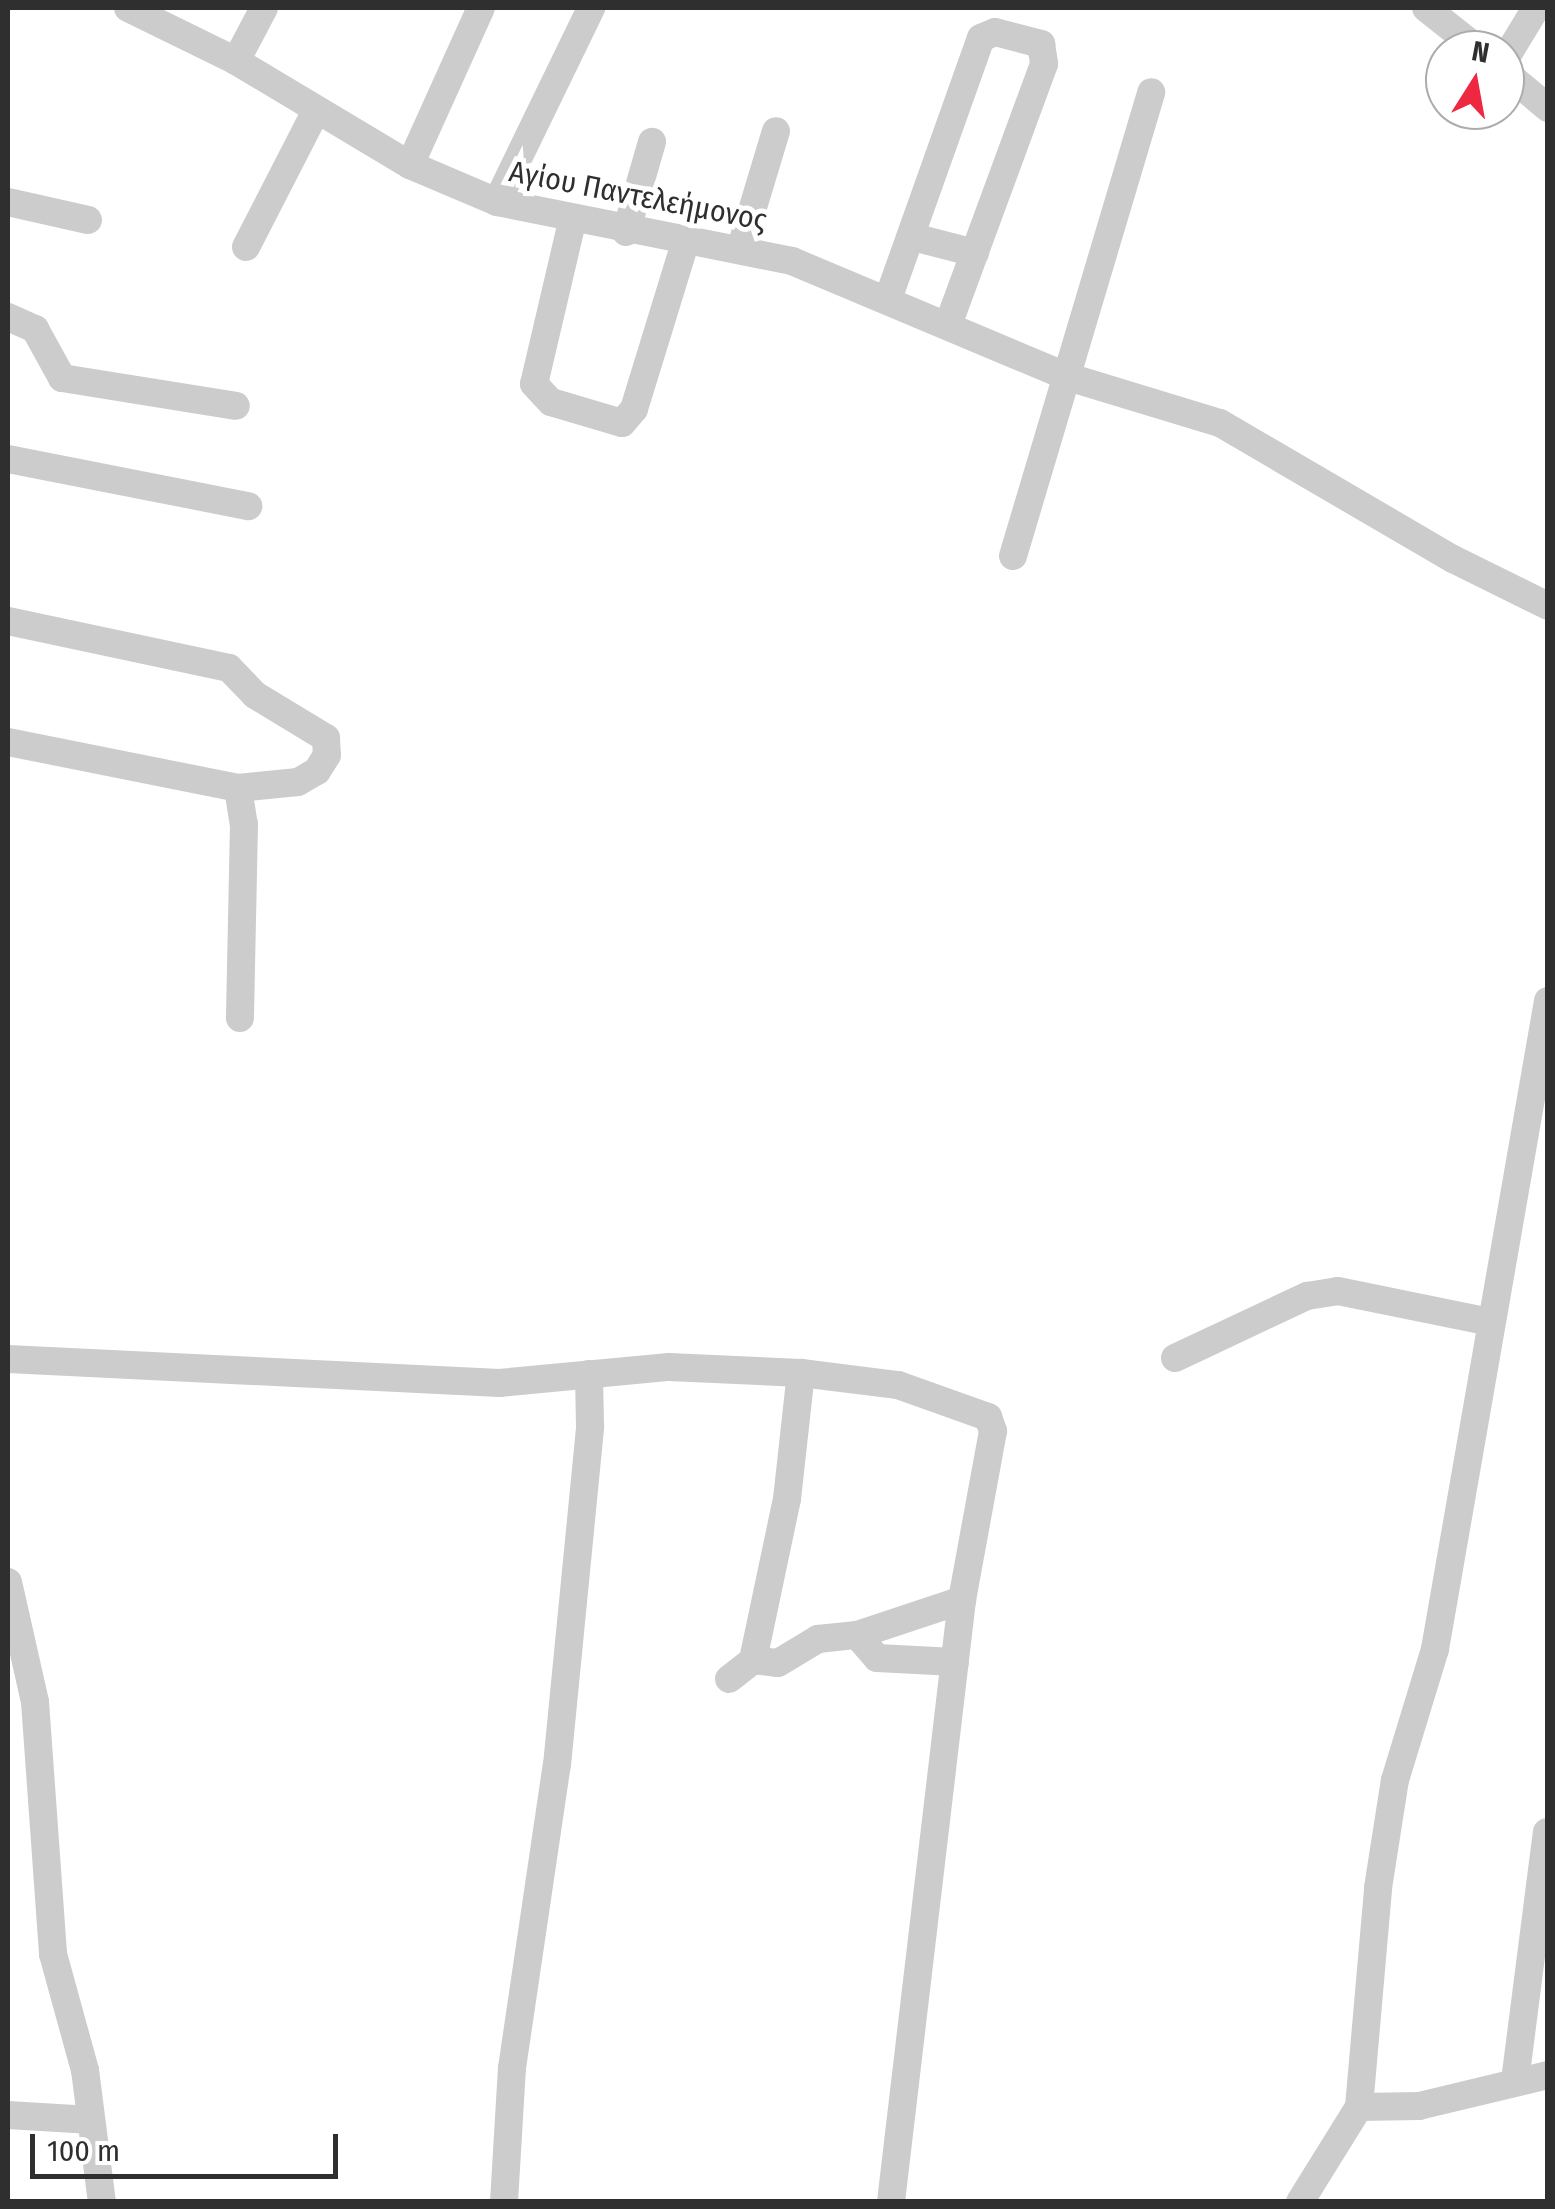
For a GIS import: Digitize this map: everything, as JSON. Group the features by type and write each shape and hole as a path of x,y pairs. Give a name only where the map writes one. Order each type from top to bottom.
{"street":[{"name":"Αγίου Παντελεήμονος","path":"128,8 236,61 315,113 410,165 497,202 572,222 741,248 950,322 1054,371 1220,422 1452,559 1548,606"},
{"path":"236,61 264,8"},
{"path":"410,165 481,8"},
{"path":"497,202 590,8"},
{"path":"1426,8 1454,30"},
{"path":"888,299 913,238 980,38 996,32 1041,44 1044,64 950,322"},
{"path":"1525,89 1548,108"},
{"path":"1013,556 1054,371 1151,92"},
{"path":"246,247 315,113"},
{"path":"741,248 776,131"},
{"path":"626,232 652,142"},
{"path":"8,202 88,220"},
{"path":"572,222 534,384 551,402 622,423 634,409 686,240"},
{"path":"913,238 975,253"},
{"path":"8,317 35,329 62,378 236,406"},
{"path":"8,460 248,506"},
{"path":"8,621 229,668 254,694 326,738 327,755 317,771 278,788 244,824"},
{"path":"8,742 238,788 278,788"},
{"path":"238,788 244,824 240,1018"},
{"path":"1300,2202 1360,2107 1378,1888 1395,1780 1436,1650 1548,1001"},
{"path":"1175,1358 1307,1296 1338,1291 1492,1322"},
{"path":"8,1359 500,1383 669,1367 801,1372 898,1385 988,1417 993,1431 962,1600 890,2202"},
{"path":"728,1679 753,1660 787,1499 801,1372"},
{"path":"504,2202 512,2068 557,1765 590,1426 588,1374"},
{"path":"8,1585 35,1702 52,1954 80,2046 102,2202"},
{"path":"753,1660 778,1662 818,1639 857,1635 962,1600"},
{"path":"857,1635 877,1658 954,1662"},
{"path":"1515,2081 1547,1832"},
{"path":"1360,2107 1419,2106 1548,2075"},
{"path":"8,2115 91,2120"}]}
